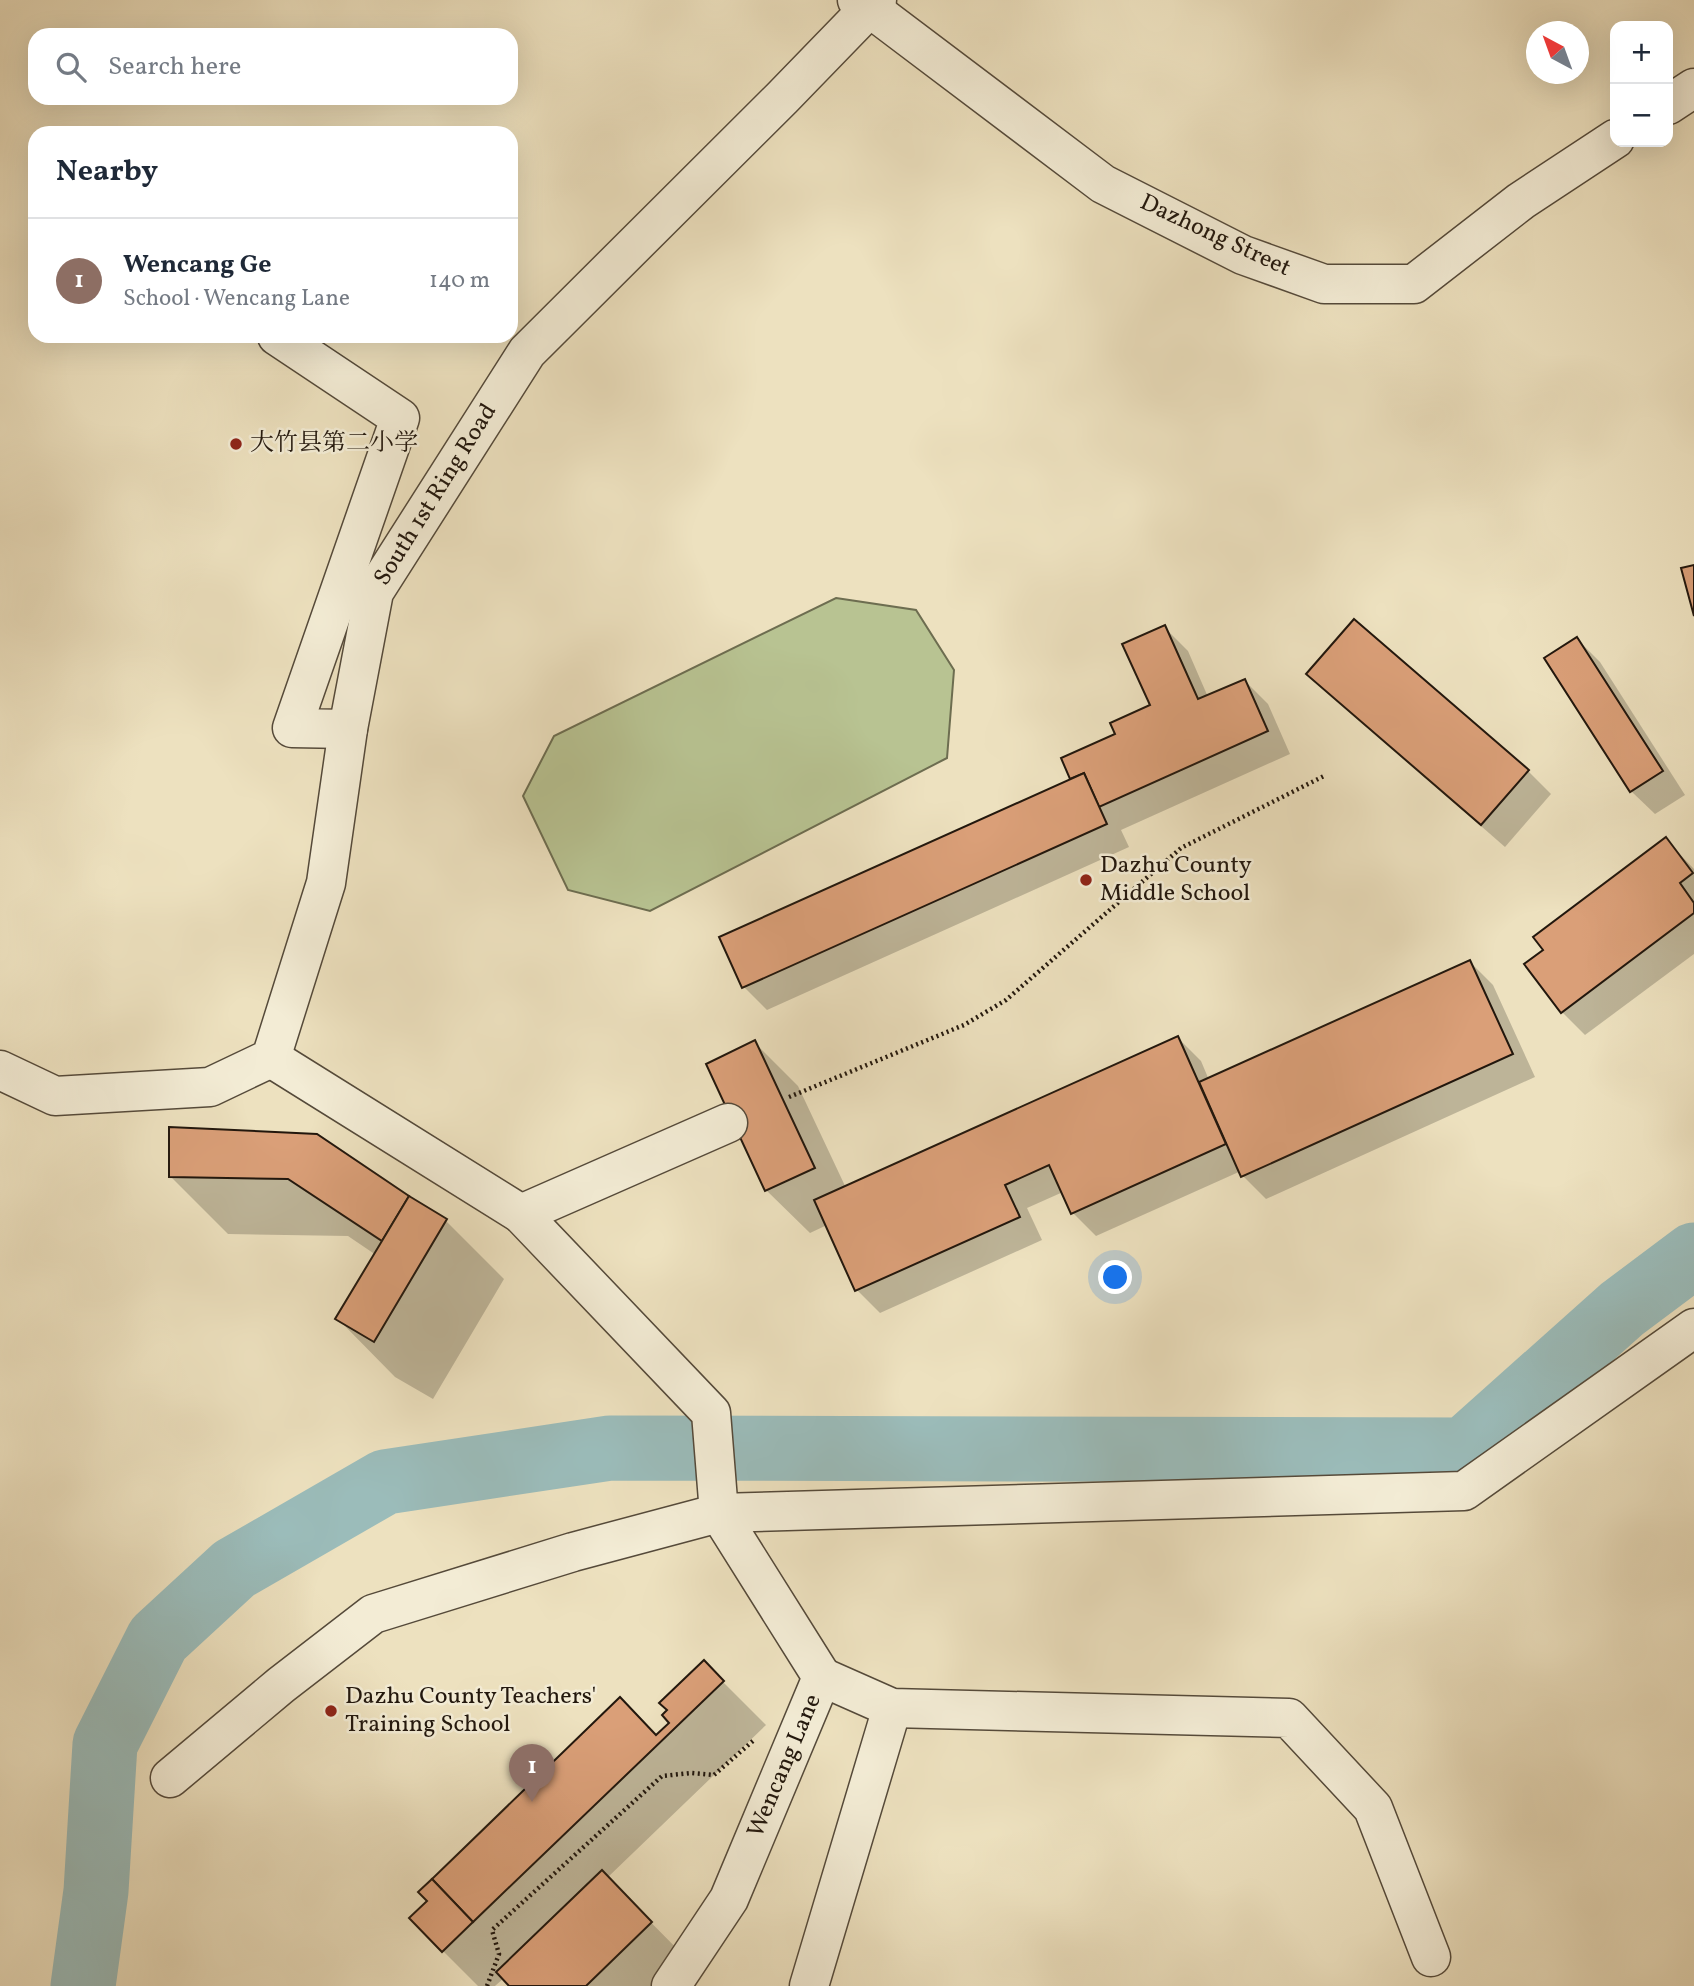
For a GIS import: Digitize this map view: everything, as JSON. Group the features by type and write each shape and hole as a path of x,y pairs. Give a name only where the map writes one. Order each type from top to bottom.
{"street":[{"name":"Dazhong Street","path":"868,3 1103,184 1242,255 1324,284 1415,284 1521,201 1610,142"},
{"name":"South 1st Ring Road","path":"271,1058 326,883 348,729 374,593 527,352 782,99 868,3"},
{"path":"1673,102 1694,88"},
{"path":"288,343 400,418 292,729 348,729"},
{"path":"0,1070 55,1096 210,1087 271,1058 522,1214 711,1413 719,1513"},
{"path":"522,1214 728,1123"},
{"path":"170,1778 281,1685 373,1615 573,1552 719,1513 1464,1491 1694,1328"},
{"name":"Wencang Lane","path":"671,1986 729,1899 822,1677 719,1513"},
{"path":"822,1677 892,1708 1289,1718 1373,1808 1431,1956"},
{"path":"809,1986 892,1708"}],"path":[{"path":"789,1097 964,1025 1006,1000 1181,848 1326,775"},
{"path":"487,1986 499,1954 492,1930 662,1776 691,1773 714,1775 752,1742"}],"green space":[{"path":"836,598 916,610 954,670 947,758 650,911 568,890 523,796 554,736"}],"building":[{"path":"1694,565 1694,616 1681,568"},
{"path":"1354,619 1529,770 1481,825 1306,674"},
{"path":"1165,625 1198,699 1245,679 1268,731 1099,807 1084,773 1070,779 1061,758 1115,734 1110,723 1150,705 1122,644"},
{"path":"1577,637 1663,771 1630,792 1544,658"},
{"path":"1084,773 1107,824 742,988 719,937"},
{"path":"1666,837 1693,873 1680,883 1694,903 1694,913 1561,1013 1524,964 1543,950 1533,937"},
{"path":"1470,960 1513,1054 1241,1177 1199,1082"},
{"path":"1178,1036 1226,1144 1071,1214 1049,1165 1005,1185 1020,1217 855,1291 814,1200"},
{"path":"755,1040 815,1168 765,1191 706,1064"},
{"path":"169,1127 317,1134 409,1196 382,1241 288,1179 169,1177"},
{"path":"409,1196 447,1219 374,1342 335,1319"},
{"path":"704,1660 724,1681 473,1922 432,1879 620,1697 656,1735 669,1723 662,1715 667,1710 659,1703"},
{"path":"602,1870 652,1922 586,1986 509,1986 496,1972"},
{"path":"432,1879 473,1922 442,1952 409,1918 427,1901 418,1892"}],"waterway":[{"path":"83,1986 96,1891 105,1744 158,1639 234,1569 385,1482 610,1448 1464,1450 1622,1309 1694,1255"}],"place":[{"name":"大竹县第二小学","path":"236,444"},
{"name":"Dazhu County Middle School","path":"1086,880"},
{"name":"Dazhu County Teachers' Training School","path":"331,1711"},
{"name":"Wencang Ge","path":"532,1802"}]}
